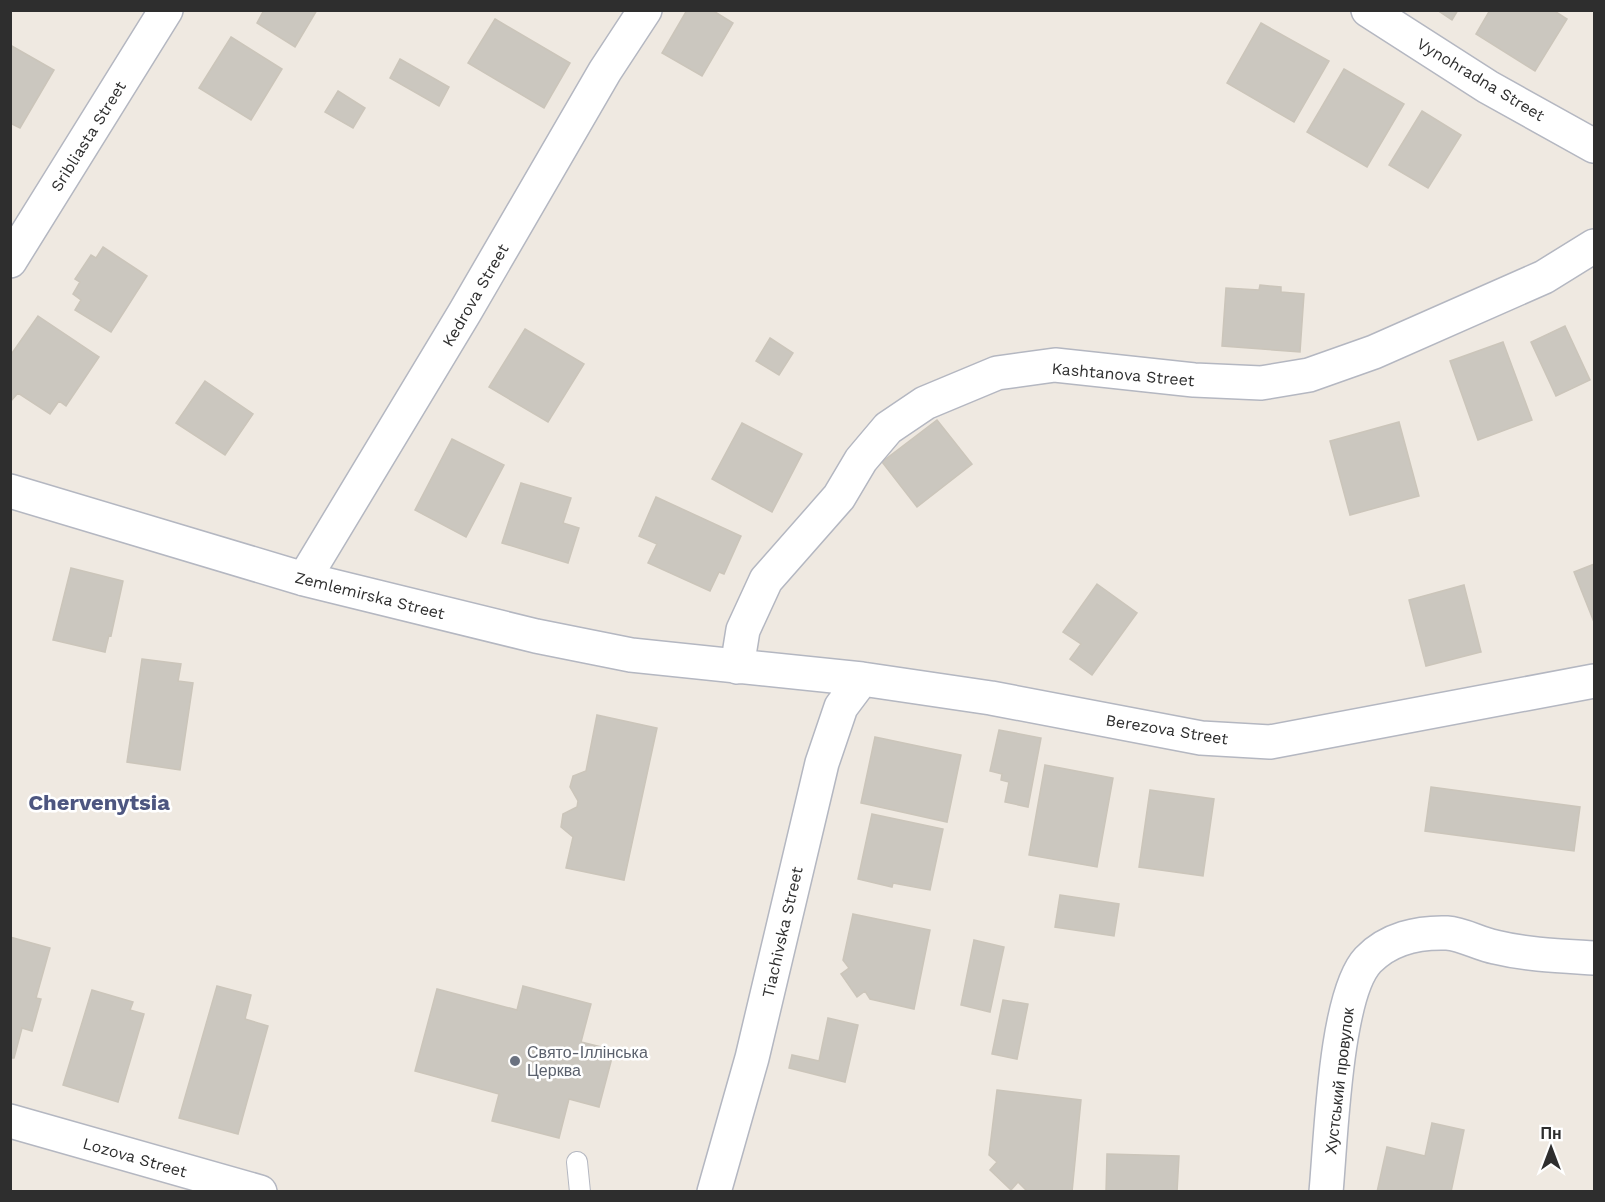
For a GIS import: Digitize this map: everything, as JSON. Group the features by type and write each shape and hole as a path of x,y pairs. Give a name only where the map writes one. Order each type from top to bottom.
{"street":[{"name":"Sribliasta Street","path":"10,261 166,10"},
{"name":"Kedrova Street","path":"304,579 465,312 605,71 645,10"},
{"name":"Vynohradna Street","path":"1368,10 1488,87 1594,146"},
{"name":"Kashtanova Street","path":"737,667 743,630 766,580 839,497 861,460 888,428 925,403 996,373 1055,365 1194,380 1261,383 1309,375 1374,352 1544,277 1594,246"},
{"name":"Zemlemirska Street","path":"10,491 304,579 546,638 631,655 737,667"},
{"name":"Berezova Street","path":"737,667 862,679 991,698 1201,738 1270,742 1594,681"},
{"name":"Tiachivska Street","path":"714,1191 752,1058 822,763 842,707 862,679"},
{"name":"Хустський провулок","path":"1326,1191 1341,1031 1347,1002 1367,961 1392,943 1418,933 1450,933 1494,947 1540,956 1594,958"},
{"name":"Lozova Street","path":"10,1121 260,1191"}],"lane":[{"path":"577,1162 580,1191"}],"building":[{"path":"264,10 317,10 295,47 257,23"},
{"path":"687,10 712,10 733,23 702,76 662,53"},
{"path":"1437,10 1458,10 1452,20"},
{"path":"1490,10 1553,10 1567,19 1535,71 1476,34"},
{"path":"495,19 570,63 544,108 468,63"},
{"path":"1261,23 1329,61 1294,122 1227,83"},
{"path":"231,37 282,69 251,120 199,88"},
{"path":"10,45 54,70 20,128 10,123"},
{"path":"400,59 449,87 439,106 390,78"},
{"path":"1344,69 1404,104 1367,167 1307,132"},
{"path":"338,91 365,108 353,128 325,112"},
{"path":"1422,111 1461,135 1428,188 1389,165"},
{"path":"103,247 147,276 111,332 75,310 81,300 73,294 80,282 75,279 91,255 96,258"},
{"path":"1260,285 1281,287 1281,292 1304,294 1300,352 1222,346 1226,288 1259,290"},
{"path":"38,316 99,357 66,406 59,401 50,414 18,393 10,402 10,356"},
{"path":"1565,326 1590,380 1556,396 1531,342"},
{"path":"525,329 584,364 548,422 489,387"},
{"path":"770,338 793,353 779,375 756,361"},
{"path":"1503,342 1532,420 1478,440 1450,361"},
{"path":"205,381 253,414 225,455 176,423"},
{"path":"937,420 972,464 917,507 882,462"},
{"path":"1399,422 1419,496 1350,515 1330,441"},
{"path":"742,423 802,454 772,512 712,479"},
{"path":"452,439 504,465 466,537 415,510"},
{"path":"521,483 571,498 563,523 579,528 568,563 502,543"},
{"path":"656,497 741,536 724,574 719,572 710,591 648,563 657,544 639,536"},
{"path":"1594,564 1594,622 1574,572"},
{"path":"71,568 123,581 111,636 109,635 105,652 53,640"},
{"path":"1097,584 1137,613 1092,675 1070,659 1081,644 1063,632"},
{"path":"1464,585 1481,652 1426,666 1409,600"},
{"path":"142,659 181,664 178,681 193,683 180,770 127,762"},
{"path":"597,715 657,728 624,880 566,868 573,837 561,827 563,814 577,807 578,801 570,787 573,776 586,771"},
{"path":"999,730 1041,738 1028,807 1005,802 1009,782 1001,780 1002,774 990,771"},
{"path":"875,737 961,755 947,822 861,803"},
{"path":"1045,765 1113,778 1097,867 1029,855"},
{"path":"1431,787 1580,807 1574,851 1425,831"},
{"path":"1150,790 1214,799 1203,876 1139,867"},
{"path":"872,814 943,829 930,890 893,883 892,887 858,879"},
{"path":"1060,895 1119,904 1114,936 1055,927"},
{"path":"853,914 930,930 914,1009 870,999 865,991 857,997 841,974 849,968 843,960"},
{"path":"10,937 50,948 36,998 41,999 32,1031 22,1028 14,1058 10,1058"},
{"path":"974,940 1004,947 990,1012 961,1005"},
{"path":"217,986 251,995 245,1019 268,1026 238,1134 179,1118"},
{"name":"Свято-Іллінська Церква","path":"523,986 591,1004 581,1042 614,1050 599,1107 569,1099 559,1138 492,1121 499,1094 415,1071 437,989 517,1010"},
{"path":"92,990 133,1002 130,1010 144,1014 118,1102 63,1085"},
{"path":"1003,1000 1028,1004 1017,1059 992,1054"},
{"path":"828,1018 858,1025 845,1082 789,1068 792,1055 819,1061"},
{"path":"997,1090 1081,1100 1072,1192 1027,1191 1018,1182 1011,1190 990,1170 997,1162 989,1155"},
{"path":"1432,1123 1464,1130 1451,1192 1377,1192 1387,1147 1425,1156"},
{"path":"1107,1154 1179,1156 1177,1192 1106,1192"}],"place":[{"name":"Свято-Іллінська Церква","path":"515,1061"}],"district":[{"name":"Chervenytsia","path":"99,802"}]}
